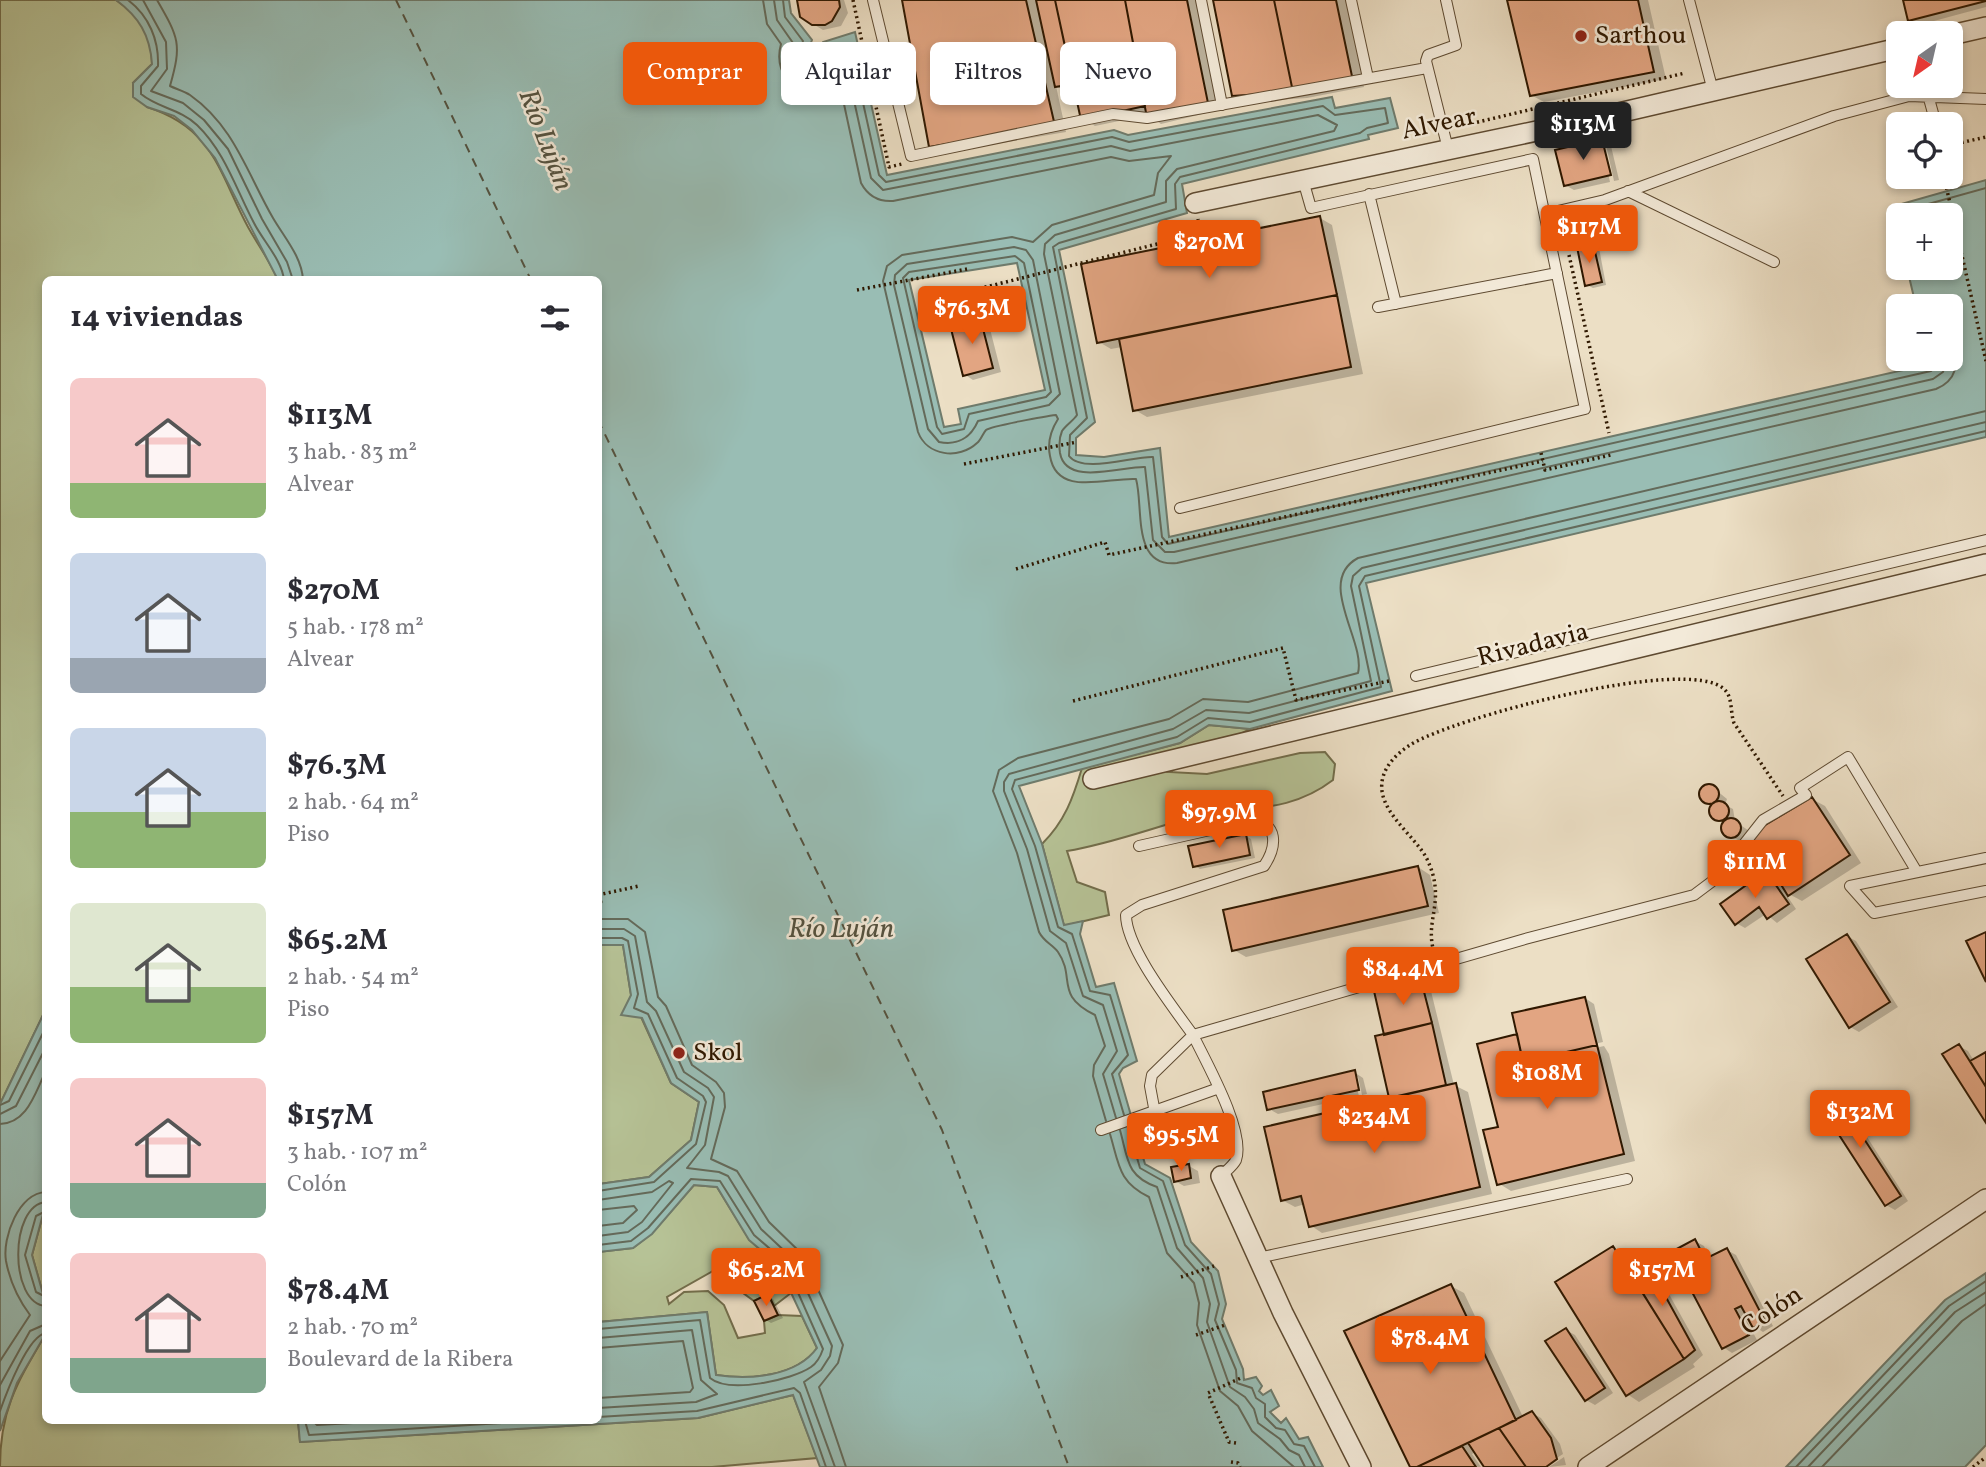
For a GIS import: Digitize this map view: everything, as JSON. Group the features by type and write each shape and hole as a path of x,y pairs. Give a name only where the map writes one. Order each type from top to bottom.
{"street":[{"path":"1964,32 1986,27"},
{"name":"Alvear","path":"1195,203 1886,51"},
{"name":"Rivadavia","path":"1093,779 1986,564"},
{"path":"1222,1176 1258,1258 1361,1467"},
{"name":"Colón","path":"1588,1467 1986,1199"}],"lane":[{"path":"873,0 911,156 1113,114 1147,118 1427,68"},
{"path":"1201,0 1222,105"},
{"path":"1351,0 1368,78"},
{"path":"1446,0 1456,45 1428,55 1427,68 1448,149"},
{"path":"1689,0 1713,91"},
{"path":"1964,97 1986,99"},
{"path":"1545,214 1628,191 1834,116 1902,98"},
{"path":"1180,508 1585,409 1533,159 1311,208 1303,180"},
{"path":"1628,191 1774,262"},
{"path":"1369,194 1396,304"},
{"path":"1378,307 1557,273"},
{"path":"1416,676 1986,540"},
{"path":"1155,1113 1150,1086 1152,1076 1193,1035 1438,964 1694,895 1718,877 1763,820 1805,795 1800,788 1848,757 1917,872"},
{"path":"1139,846 1250,821 1261,821 1268,825 1273,839 1271,854 1264,866 1142,905 1125,915 1125,924 1139,952 1193,1035 1219,1088 1238,1145 1236,1161 1222,1176"},
{"path":"1986,858 1850,886 1874,913 1986,891"},
{"path":"1101,1130 1219,1088"},
{"path":"1258,1258 1626,1179"}],"path":[{"path":"1963,142 1986,137"},
{"path":"1947,189 1986,361"},
{"path":"958,294 1201,233 1195,203"},
{"path":"1568,252 1609,433"},
{"path":"857,289 967,269"},
{"path":"964,464 1077,442"},
{"path":"1541,453 1545,470 1611,455"},
{"path":"1016,569 1105,542 1109,555 1543,461"},
{"path":"1073,701 1283,648 1296,700 1390,681"},
{"path":"1438,964 1432,947 1437,885 1426,857 1386,803 1382,789 1383,778 1396,756 1425,737 1478,718 1586,689 1681,678 1710,682 1723,687 1730,697 1730,711 1734,723 1789,805"},
{"path":"602,894 639,886"},
{"path":"1181,1276 1214,1266"},
{"path":"1196,1335 1225,1325"},
{"path":"1236,1443 1229,1441 1208,1392 1243,1377"},
{"path":"1973,1467 1986,1457"},
{"path":"1231,1462 1238,1463 1240,1467"}],"green space":[{"path":"0,0 116,0 135,14 151,43 152,64 133,83 147,107 187,127 201,140 221,171 276,276 42,276 42,1017 0,1104"},
{"path":"1209,725 1250,729 1169,772 1207,774 1300,753 1325,752 1335,764 1333,780 1298,799 1280,804 1186,819 1113,841 1067,851 1077,882 1105,892 1109,915 1064,926 1042,844 1057,827 1067,809 1082,768 1180,743"},
{"path":"602,945 623,945 631,995 671,1083 699,1102 691,1140 649,1177 602,1184"},
{"path":"694,1185 717,1187 749,1239 778,1265 791,1293 774,1306 768,1294 754,1301 713,1271 667,1297 669,1304 684,1292 708,1291 724,1305 738,1338 765,1333 764,1321 778,1315 802,1316 817,1348 808,1358 785,1371 743,1377 716,1375 707,1312 602,1322 602,1252 633,1248 652,1233"},
{"path":"42,1218 42,1290 32,1255"},
{"path":"42,1340 42,1424 298,1424 300,1442 698,1418 793,1395 817,1458 712,1467 0,1467 7,1413 26,1368"}],"water":[{"name":"Río Luján","path":"116,0 789,0 791,13 812,40 781,42 781,105 871,105 887,175 1114,130 1128,135 1332,97 1335,108 1390,98 1398,128 1368,135 1369,139 1182,184 1187,213 1059,250 1095,422 1076,438 1076,455 1104,457 1160,448 1169,537 1899,371 1963,371 1963,294 1913,294 1910,280 1963,280 1963,203 1905,203 1963,189 1963,187 1986,180 1986,437 1366,583 1392,691 1250,729 1209,725 1180,743 1019,786 1042,844 1064,925 1083,921 1080,934 1096,987 1114,983 1137,1061 1123,1068 1119,1074 1145,1164 1170,1178 1191,1242 1218,1271 1226,1304 1222,1319 1243,1369 1244,1380 1256,1377 1262,1386 1259,1391 1263,1395 1271,1390 1279,1406 1270,1412 1281,1423 1286,1418 1299,1439 1308,1437 1323,1467 820,1467 793,1395 698,1418 602,1424 602,1322 707,1312 716,1375 743,1377 785,1371 808,1358 817,1348 778,1265 749,1240 717,1187 694,1185 652,1234 633,1248 602,1252 602,1184 649,1177 691,1140 699,1102 671,1083 642,1018 621,1015 631,995 623,945 602,945 602,276 276,276 215,158 192,130 174,116 147,107 133,97 133,83 152,64 149,44 142,28","holes":["1017,263 1045,390 958,409 961,424 944,427 909,280"]},
{"name":"Río Luján","path":"855,32 857,42 823,42"},
{"path":"42,1017 42,1218 32,1255 42,1290 42,1340 17,1383 0,1431 0,1104"},
{"path":"1986,1273 1986,1445 1965,1467 1786,1467 1945,1300"},
{"name":"Río Luján","path":"298,1424 598,1424 300,1442"}],"building":[{"path":"797,0 839,0 840,7 832,21 825,25 812,25 800,17"},
{"path":"902,0 1026,0 1036,42 930,42 930,105 1046,105 1046,87 1055,126 929,147 916,76 916,42 910,42"},
{"path":"1036,0 1055,0 1064,42 1060,42 1060,86 1055,87"},
{"path":"1055,0 1125,0 1133,42 1064,42"},
{"path":"1125,0 1187,0 1208,103 1147,118 1145,105 1176,105 1176,42 1133,42"},
{"path":"1213,0 1274,0 1293,92 1232,96"},
{"path":"1274,0 1336,0 1353,81 1293,92"},
{"name":"Sarthou","path":"1507,0 1638,0 1654,72 1530,96"},
{"path":"1903,0 1986,0 1986,1 1908,21"},
{"path":"1078,105 1145,105 1145,106 1081,120"},
{"path":"1602,139 1611,175 1564,186 1555,150"},
{"path":"1320,216 1337,295 1097,343 1081,264"},
{"path":"1593,243 1602,282 1585,286 1577,247"},
{"path":"1337,295 1351,367 1133,411 1119,339"},
{"path":"980,317 993,368 963,376 950,325"},
{"path":"1709,784 1716,787 1719,794 1716,801 1709,804 1702,801 1699,794 1702,787"},
{"path":"1812,797 1850,855 1788,896 1753,839 1762,827"},
{"path":"1719,801 1726,804 1729,811 1726,818 1719,821 1712,818 1709,811 1712,804"},
{"path":"1731,818 1738,821 1741,828 1738,835 1731,838 1724,835 1721,828 1724,821"},
{"path":"1246,834 1250,855 1193,867 1188,846"},
{"path":"1418,866 1428,906 1232,951 1223,910"},
{"path":"1766,871 1789,904 1767,919 1759,907 1735,925 1720,904"},
{"path":"1986,932 1986,982 1966,941"},
{"path":"1847,934 1890,1002 1849,1028 1806,959"},
{"path":"1421,980 1432,1023 1384,1035 1374,991"},
{"path":"1585,997 1597,1045 1523,1062 1512,1013"},
{"path":"1432,1023 1446,1085 1389,1098 1375,1036"},
{"path":"1517,1034 1523,1062 1597,1045 1624,1154 1497,1185 1483,1130 1498,1127 1477,1044"},
{"path":"1959,1044 1986,1087 1986,1123 1942,1054"},
{"path":"1986,1052 1986,1087 1970,1061"},
{"path":"1355,1070 1359,1090 1267,1110 1263,1092"},
{"path":"1456,1083 1480,1187 1309,1227 1301,1196 1281,1201 1264,1127"},
{"path":"1835,1094 1901,1196 1885,1206 1819,1104"},
{"path":"1189,1164 1191,1178 1174,1182 1171,1167"},
{"path":"1695,1239 1705,1259 1727,1248 1765,1321 1753,1328 1741,1306 1735,1309 1749,1335 1722,1349 1671,1252"},
{"path":"1613,1246 1684,1359 1626,1396 1555,1282"},
{"path":"1646,1261 1695,1350 1684,1359 1629,1271"},
{"path":"1451,1284 1516,1420 1417,1467 1410,1467 1344,1331"},
{"path":"768,1294 778,1315 764,1321 754,1301"},
{"path":"1566,1328 1605,1388 1585,1401 1545,1341"},
{"path":"1532,1411 1551,1438 1557,1459 1546,1467 1526,1467 1499,1428"},
{"path":"1499,1428 1526,1467 1484,1467 1468,1443"},
{"path":"1462,1446 1476,1467 1417,1467"}],"ferry route":[{"path":"396,0 529,276"},
{"path":"602,428 942,1130 1069,1467"}],"place":[{"name":"Sarthou","path":"1581,36"},
{"name":"Skol","path":"679,1053"}]}
